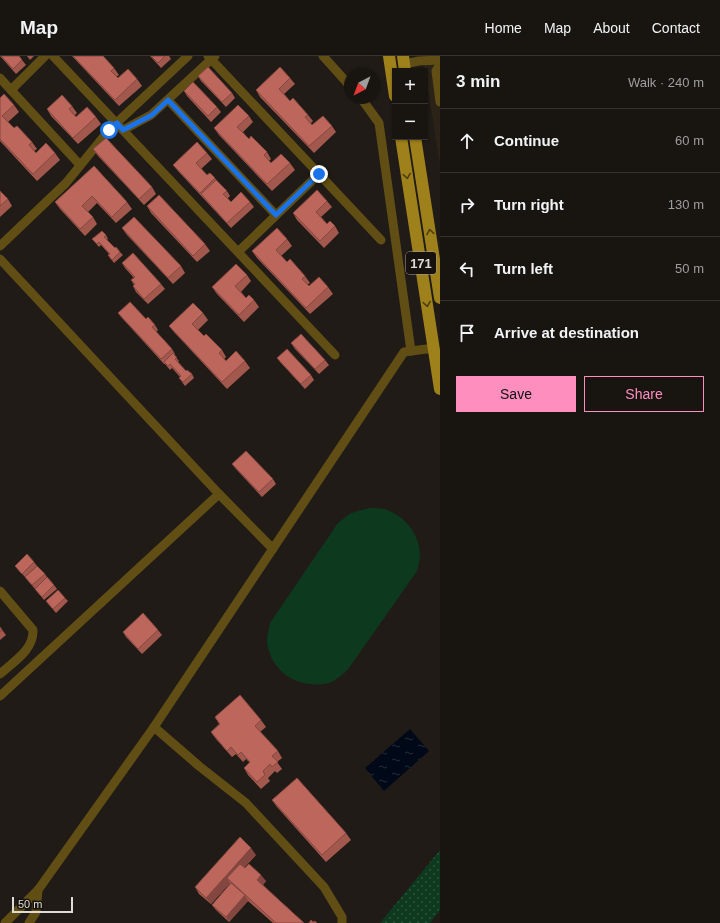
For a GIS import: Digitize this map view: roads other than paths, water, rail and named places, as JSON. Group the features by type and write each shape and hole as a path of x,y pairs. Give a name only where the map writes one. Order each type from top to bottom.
{"main road":[{"path":"389,56 392,76"},
{"name":"171","path":"401,140 440,389"},
{"name":"171","path":"415,140 440,298"}],"lane":[{"path":"11,90 45,56"},
{"path":"53,56 335,355"},
{"path":"120,127 188,56"},
{"path":"323,56 344,79"},
{"path":"0,246 66,183 109,130 152,115 211,57 381,240"},
{"path":"404,64 419,61 440,60"},
{"path":"440,64 436,71 440,102"},
{"path":"0,78 80,165"},
{"path":"168,100 276,215"},
{"path":"365,104 379,123 412,351"},
{"path":"238,252 319,174"},
{"path":"0,259 219,494 273,549"},
{"path":"5,923 38,890 154,727 404,352 434,348"},
{"path":"0,696 219,494"},
{"path":"0,591 33,630 34,637 26,650 0,674"},
{"path":"154,727 199,766 246,803 324,887 342,916 342,923"},
{"path":"29,923 36,912 38,890"}],"water":[{"path":"410,729 429,751 384,791 365,768"}]}
